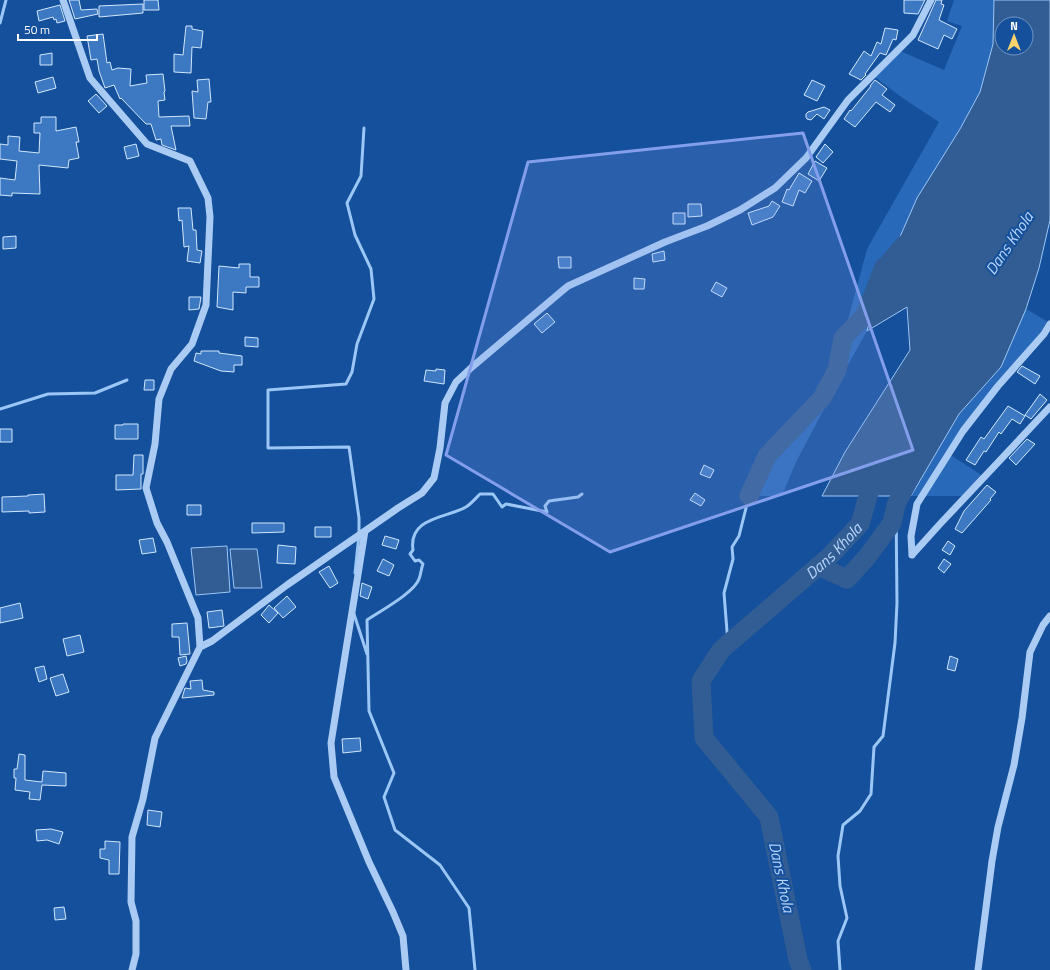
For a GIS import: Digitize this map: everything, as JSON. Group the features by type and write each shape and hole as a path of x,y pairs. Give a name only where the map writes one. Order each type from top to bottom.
{"street":[{"path":"63,0 90,78 147,144 190,161 208,198 210,218 206,305 192,344 171,369 158,399 155,444 146,488 157,524 167,542 198,618 200,647 155,738 144,799 132,837 131,902 136,921 136,954 132,970"},
{"path":"200,647 212,642 287,585 422,493 434,478 440,448 445,403 456,382 568,286 665,242 707,226 740,210 775,188 806,158 848,100 912,35 931,0"},
{"path":"1050,324 1044,334 998,386 963,431 917,504 911,536 912,555 1050,407"},
{"path":"365,531 331,743 334,776 369,862 394,912 403,936 406,970"},
{"path":"978,970 992,860 998,826 1014,764 1022,718 1030,652 1043,625 1050,616"}],"highlighted area":[{"path":"803,133 913,450 610,552 446,455 528,162"}],"shaded area":[{"path":"954,0 994,0 993,44 980,92 888,264 871,314 867,331 796,462 782,496 749,496 767,456 822,398 837,370 843,338 867,249 939,122 904,99 872,75 898,50 944,70 962,26 947,21"},
{"path":"1026,309 1050,323 949,454 986,478 971,496 911,496 959,414 1001,367"}],"water":[{"path":"994,0 1050,0 1050,220 1039,268 1026,309 1001,367 959,414 911,496 822,496 845,452 910,350 907,307 867,331 871,314 888,264 917,198 960,129 980,92 993,44"},
{"path":"227,546 230,592 196,595 191,548"},
{"path":"230,549 257,549 262,588 234,588"}],"building":[{"path":"69,0 79,0 81,10 97,9 98,14 75,19"},
{"path":"144,0 158,0 159,10 144,10"},
{"path":"904,0 925,0 918,14 904,13"},
{"path":"936,0 942,0 941,4 944,5 939,20 957,29 952,39 944,35 938,49 918,40"},
{"path":"143,4 143,13 99,17 99,6"},
{"path":"60,5 65,21 57,23 56,19 54,20 53,17 39,21 37,11"},
{"path":"186,26 192,26 192,29 203,31 201,48 192,47 191,73 174,72 174,54 183,55"},
{"path":"885,28 898,30 896,40 893,39 886,55 880,53 865,74 866,75 861,80 849,74 864,51 871,56 877,42 881,44"},
{"path":"103,34 107,63 110,62 112,70 118,68 131,69 130,86 147,83 146,75 163,74 165,100 158,101 159,117 189,116 190,126 171,126 176,150 162,145 161,139 156,140 151,124 146,124 121,98 120,99 114,85 105,88 99,71 97,59 91,60 87,36"},
{"path":"52,53 52,65 40,65 40,55"},
{"path":"53,77 56,88 38,93 35,82"},
{"path":"209,79 211,102 208,102 206,119 194,118 192,91 198,92 197,80"},
{"path":"812,80 825,86 817,101 804,95"},
{"path":"875,80 887,89 882,95 895,105 890,112 876,102 855,127 844,119"},
{"path":"96,94 107,106 99,113 88,101"},
{"path":"824,107 830,110 824,119 817,114 811,120 807,119 806,114 808,112"},
{"path":"41,117 56,117 56,131 76,127 79,142 76,142 79,158 69,160 68,168 39,165 40,194 12,193 12,196 0,195 0,178 15,180 17,161 0,159 0,144 8,145 8,136 20,137 19,151 39,153 40,133 34,133 34,123 41,123"},
{"path":"136,144 139,156 127,159 124,147"},
{"path":"825,144 833,152 823,163 816,157"},
{"path":"815,161 827,168 819,181 808,174"},
{"path":"799,173 812,181 805,193 799,190 793,206 782,202 787,189 789,190"},
{"path":"772,201 780,206 773,217 752,225 748,213 769,206"},
{"path":"688,204 701,204 702,216 688,217"},
{"path":"178,208 191,208 193,230 196,230 197,250 202,251 200,263 187,261 189,246 184,247 182,220 179,221"},
{"path":"673,213 685,213 685,224 673,224"},
{"path":"16,236 16,248 3,249 3,237"},
{"path":"664,251 665,260 653,262 652,254"},
{"path":"558,257 571,257 571,268 559,268"},
{"path":"239,264 250,264 250,277 259,277 259,287 246,287 246,293 233,292 233,310 217,307 219,266 239,268"},
{"path":"634,278 645,279 644,289 634,289"},
{"path":"716,282 727,288 722,297 711,291"},
{"path":"189,297 201,297 199,309 189,310"},
{"path":"547,313 555,322 542,333 534,324"},
{"path":"245,337 258,338 258,347 245,346"},
{"path":"201,351 219,351 219,353 242,356 242,365 234,365 234,372 221,371 194,361 196,353 201,354"},
{"path":"1022,366 1040,376 1035,384 1017,372"},
{"path":"436,369 445,370 444,384 424,381 426,370 436,371"},
{"path":"145,380 154,380 154,390 144,390"},
{"path":"1040,394 1047,400 1031,419 1025,415"},
{"path":"1008,406 1025,416 1020,424 1012,419 1001,434 999,432 986,452 984,451 975,465 966,460 981,437 984,439"},
{"path":"138,424 138,439 115,439 115,425"},
{"path":"0,429 12,429 12,442 0,442"},
{"path":"1027,439 1035,444 1016,465 1009,458"},
{"path":"134,455 143,455 141,489 116,490 116,475 133,475"},
{"path":"704,465 714,470 710,478 700,474"},
{"path":"987,485 996,492 990,499 991,500 962,533 955,529 964,511"},
{"path":"695,493 705,500 701,506 690,500"},
{"path":"44,494 45,512 2,512 2,497"},
{"path":"187,505 201,505 201,515 187,515"},
{"path":"252,523 284,523 284,532 252,533"},
{"path":"315,527 331,527 331,537 315,537"},
{"path":"385,536 399,540 396,549 382,545"},
{"path":"153,538 156,552 142,554 139,540"},
{"path":"948,541 955,546 950,555 942,550"},
{"path":"278,545 296,547 295,564 277,563"},
{"path":"383,559 394,565 389,576 377,571"},
{"path":"944,559 951,564 944,573 938,568"},
{"path":"329,566 338,583 330,588 319,572"},
{"path":"362,583 372,587 368,599 360,596"},
{"path":"287,596 296,607 283,618 274,608"},
{"path":"20,603 23,618 0,623 0,608"},
{"path":"269,605 278,613 269,623 261,615"},
{"path":"222,610 224,626 209,628 207,612"},
{"path":"187,623 190,654 180,655 179,637 172,637 172,624"},
{"path":"80,635 84,652 67,656 63,639"},
{"path":"186,656 186,664 180,666 178,658"},
{"path":"950,656 958,659 955,671 947,669"},
{"path":"44,666 47,679 39,682 35,668"},
{"path":"63,674 69,692 56,696 50,678"},
{"path":"202,680 203,690 214,692 214,695 182,698 185,688 191,689 190,681"},
{"path":"360,738 361,751 343,753 342,739"},
{"path":"19,754 25,755 25,780 42,782 43,771 66,773 66,786 42,785 40,800 29,799 30,792 15,790 16,778 14,778 14,769 17,769"},
{"path":"148,810 162,812 160,827 147,825"},
{"path":"51,829 63,832 59,844 47,840 37,841 36,830"},
{"path":"105,841 120,842 119,874 109,874 109,860 100,858 100,849 105,849"},
{"path":"64,907 66,919 55,920 54,908"}],"waterway":[{"path":"0,23 6,0"},
{"path":"355,573 359,535 359,518 349,447 268,448 268,390 346,384 352,372 357,344 374,299 371,269 355,235 347,203 361,176 364,128"},
{"path":"749,496 767,456 822,398 837,370 843,338 865,315 884,267 905,244"},
{"path":"0,409 48,394 95,393 127,380"},
{"name":"Dans Khola","path":"802,970 798,960 769,817 704,738 701,681 721,650 829,557 860,524 875,472"},
{"path":"818,566 847,579 867,557 892,523 896,505 912,473"},
{"path":"475,970 469,908 440,865 395,830 384,797 394,773 369,711 367,620 404,596 416,584 420,577 423,564 419,560 415,561 410,554 413,550 413,539 416,531 430,520 466,507 480,494 493,494 502,507 506,504 547,512 545,506 549,501 578,497 582,494"},
{"path":"728,644 724,593 733,559 732,547 739,536 749,496"},
{"path":"840,970 838,941 847,918 840,886 838,856 843,825 860,811 871,794 874,747 883,736 895,643 897,603 896,505"},
{"path":"354,614 367,654"}]}
